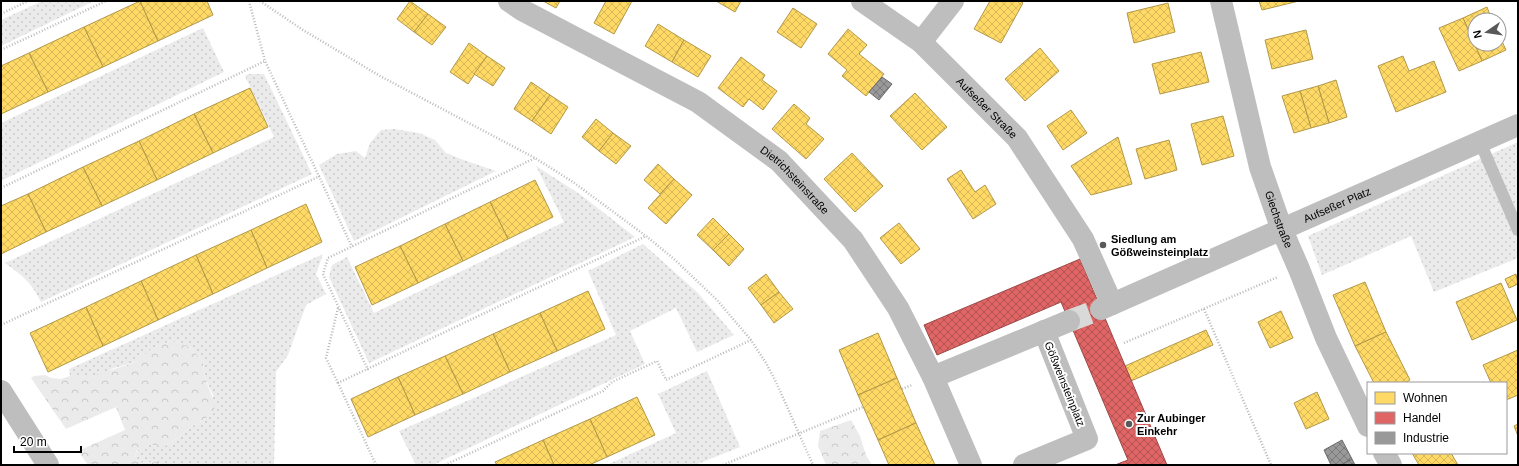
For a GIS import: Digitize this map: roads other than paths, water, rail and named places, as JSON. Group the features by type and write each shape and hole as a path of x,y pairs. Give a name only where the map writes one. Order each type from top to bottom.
{"street":[{"name":"Dietrichsteinstraße","path":"509,1 522,10 698,102 779,161 853,240 898,308 933,376 971,465"},
{"name":"Aufseßer Straße","path":"862,1 921,42 1017,138 1083,239"},
{"path":"921,42 953,1"},
{"name":"Giechstraße","path":"1221,1 1260,167 1282,230 1326,338 1367,424"},
{"name":"Aufseßer Platz","path":"1083,239 1106,306 1282,230 1518,125"},
{"path":"1044,331 1069,321"},
{"name":"Gößweinsteinplatz","path":"933,376 1044,331 1087,439 1024,465"},
{"path":"1,391 48,465"},
{"path":"1385,454 1391,465"}],"lane":[{"path":"1480,142 1518,230"}],"tunnel":[{"path":"1069,321 1101,309"}],"place":[{"name":"Siedlung am Gößweinsteinplatz","path":"1103,245"},
{"name":"Zur Aubinger Einkehr","path":"1129,424"}]}
